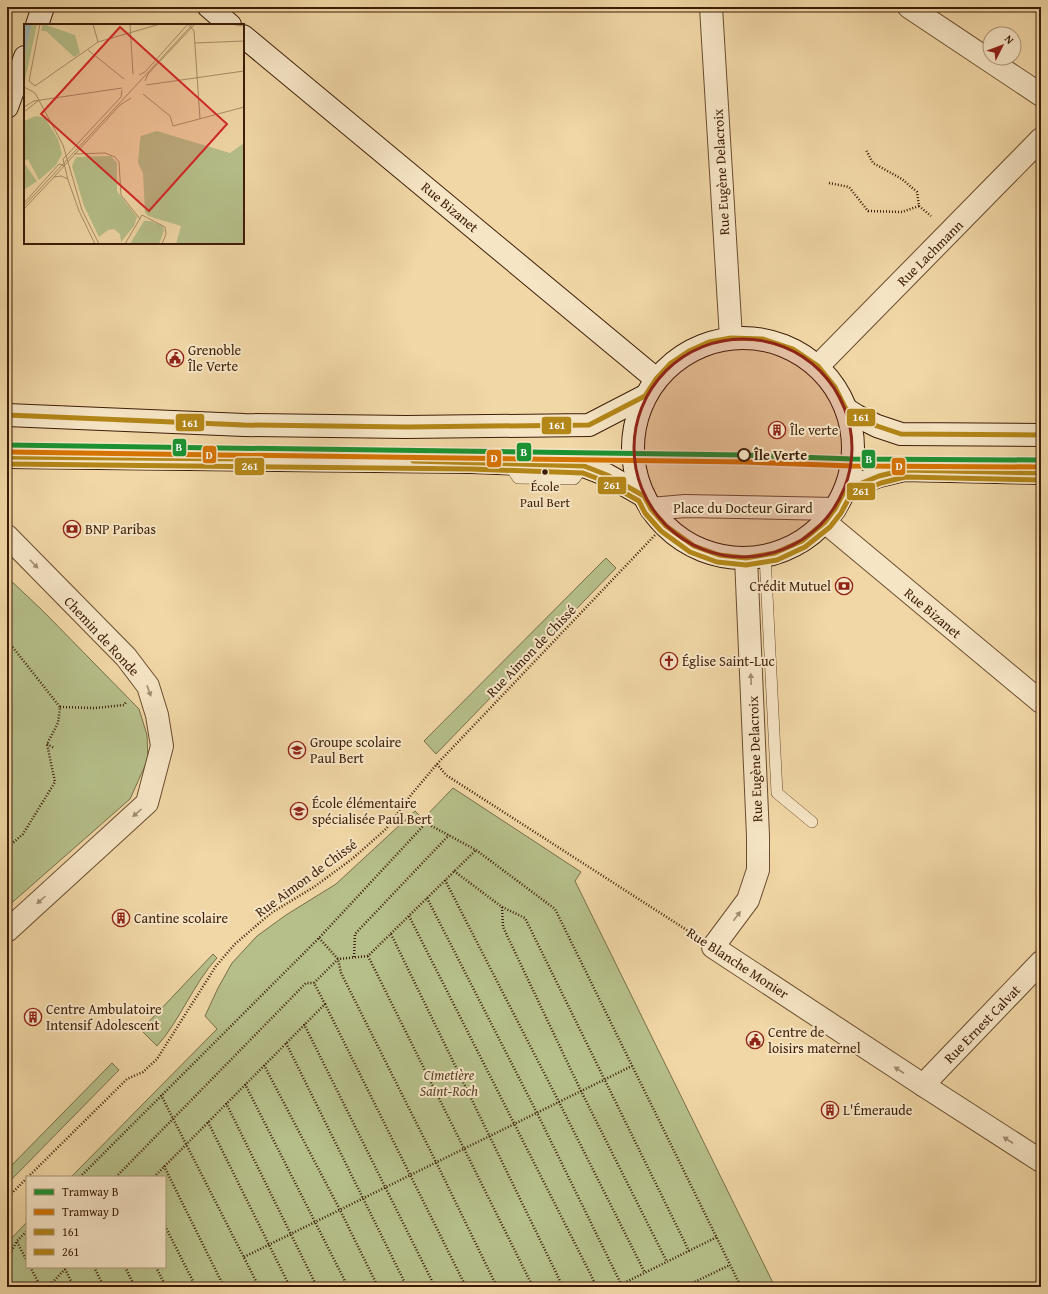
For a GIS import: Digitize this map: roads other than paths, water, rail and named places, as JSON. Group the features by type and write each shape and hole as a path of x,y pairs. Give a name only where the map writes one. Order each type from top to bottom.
{"street":[{"path":"37,24 43,7"},
{"path":"209,7 229,24"},
{"name":"Rue Eugène Delacroix","path":"711,7 731,338"},
{"path":"909,7 1041,95"},
{"name":"Rue Bizanet","path":"244,37 651,388"},
{"path":"7,106 24,60"},
{"name":"Rue Lachmann","path":"818,366 1041,139"},
{"name":"Place du Docteur Girard","path":"731,338 763,339 793,349 818,366 835,387 846,409 854,444 853,459 845,490 830,516 802,541 775,553 756,557 719,556 694,546 666,526 648,502 635,467 633,448 635,428 651,388 671,363 689,351 709,342 731,338"},
{"path":"7,415 244,426 406,427 590,425 651,388"},
{"path":"846,409 877,426 901,434 1041,435"},
{"path":"7,457 508,463 584,466 606,475 648,502"},
{"path":"845,490 879,476 904,470 1041,473"},
{"name":"Place du Docteur Girard","path":"648,502 830,516"},
{"name":"Rue Bizanet","path":"830,516 1041,702"},
{"name":"Chemin de Ronde","path":"7,536 126,658 148,686 157,715 162,746 147,803 7,931"},
{"name":"Rue Eugène Delacroix","path":"713,947 748,900 758,870 756,557"},
{"name":"Rue Blanche Monier","path":"713,947 1041,1161"},
{"name":"Rue Ernest Calvat","path":"923,1085 1041,962"}],"lane":[{"path":"756,557 777,793 812,822"}],"tram line":[{"name":"B","path":"7,445 744,455 853,459 1041,460"},
{"name":"D","path":"7,452 744,462 853,466 1041,467"}],"place":[{"name":"Grenoble Île Verte","path":"175,358"},
{"name":"Île verte","path":"777,430"},
{"name":"Île Verte","path":"744,455"},
{"name":"École Paul Bert","path":"545,472"},
{"name":"BNP Paribas","path":"72,529"},
{"name":"Crédit Mutuel","path":"844,586"},
{"name":"Église Saint-Luc","path":"669,661"},
{"name":"Groupe scolaire Paul Bert","path":"297,750"},
{"name":"École élémentaire spécialisée Paul Bert","path":"299,811"},
{"name":"Cantine scolaire","path":"121,918"},
{"name":"Centre Ambulatoire Intensif Adolescent","path":"33,1017"},
{"name":"Centre de loisirs maternel","path":"755,1040"},
{"name":"L'Émeraude","path":"830,1110"}],"park label":[{"name":"Cimetière Saint-Roch","path":"449,1084"}]}
